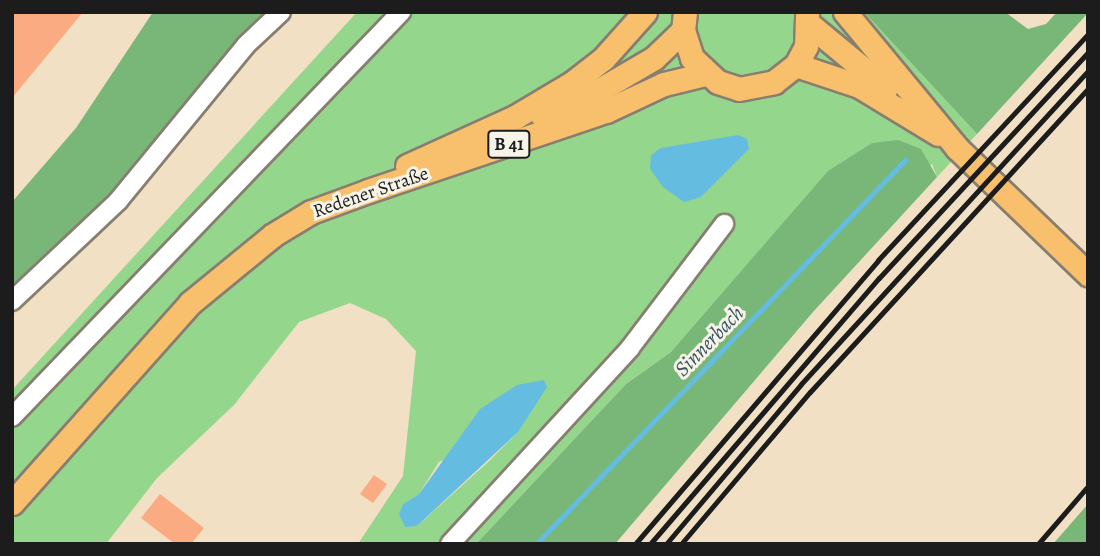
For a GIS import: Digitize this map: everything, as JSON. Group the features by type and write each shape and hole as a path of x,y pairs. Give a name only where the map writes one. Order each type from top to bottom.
{"main road":[{"name":"B 41","path":"312,212 515,117 572,83 603,60 645,12"},
{"path":"845,12 957,148 1088,274"},
{"path":"684,21 692,58 705,74 738,89 757,88 774,82 796,65 806,46 808,18"},
{"path":"808,18 927,126"},
{"path":"376,180 601,89 654,58 684,21"},
{"path":"796,65 859,86 927,126 957,148"},
{"name":"Redener Straße","path":"12,503 190,303 272,235 312,212 606,111 664,85 705,74"}],"street":[{"path":"12,301 118,201 237,55 281,12"},
{"path":"12,417 401,12"},
{"path":"450,544 630,348 724,224"}],"green space":[{"path":"153,12 273,12 12,313 12,202 76,128"},
{"path":"357,12 864,12 977,134 937,177 932,164 716,302 671,352 626,384 476,544 358,544 403,476 416,351 386,319 350,303 299,322 234,405 157,478 106,544 12,544 12,390","holes":["518,432 417,526 403,504 419,494 439,462"]},
{"path":"864,12 1005,12 1028,29 1046,24 1057,12 1088,13 977,134"},
{"path":"898,140 921,149 937,177 813,312 615,544 476,544 626,384 671,352 828,171 872,143"},
{"path":"1088,504 1088,544 1053,544"}],"water":[{"path":"738,135 747,139 749,149 701,197 684,202 663,187 650,169 651,155 661,148"},
{"path":"544,380 547,387 518,432 417,526 405,527 399,514 403,504 419,494 480,409 517,385"}],"building":[{"path":"12,12 83,12 12,98"},
{"path":"374,475 387,484 373,503 360,494"},
{"path":"160,494 204,528 191,544 175,544 141,518"}],"waterway":[{"name":"Sinnerbach","path":"536,544 905,160"}],"railway":[{"path":"635,544 878,260 1088,34"},
{"path":"650,544 879,278 1088,52"},
{"path":"666,544 801,384 1088,71"},
{"path":"681,544 810,392 1088,89"},
{"path":"1038,544 1088,486"}]}
